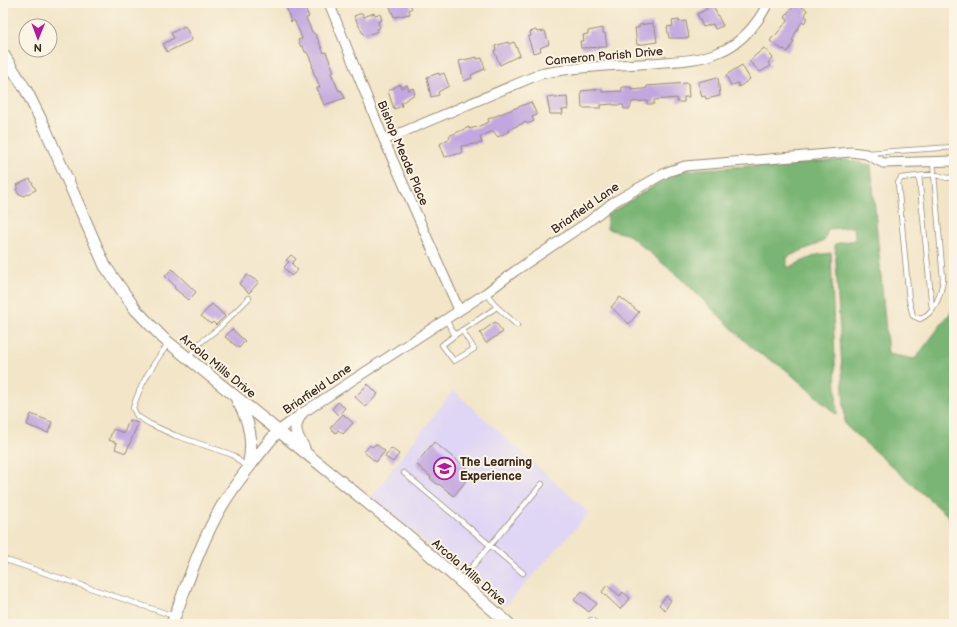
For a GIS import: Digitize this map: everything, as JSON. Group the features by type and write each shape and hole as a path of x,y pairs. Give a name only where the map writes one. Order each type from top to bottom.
{"street":[{"name":"Bishop Meade Place","path":"329,3 384,140 460,310"},
{"name":"Cameron Parish Drive","path":"384,140 540,74 562,70 690,60 720,52 742,38 752,27 768,3"},
{"name":"Arcola Mills Drive","path":"3,54 26,90 45,128 105,266 136,310 170,343 234,397 405,533 509,624"},
{"name":"Briarfield Lane","path":"278,431 301,414 486,293 515,271 588,222 612,202 675,168 843,152 861,153 883,163 954,162"},
{"path":"234,397 241,407 249,427 251,449 247,468"},
{"path":"301,414 295,424 295,430 309,456"},
{"path":"173,620 212,526 222,506 247,468 278,431"}],"lane":[{"path":"861,153 954,147"},
{"path":"933,162 934,174 943,279 941,291 932,309 927,316 920,319 913,316 909,300 898,183 901,178 934,174 947,178 954,178"},
{"path":"919,176 932,309"},
{"path":"486,293 497,307 517,325"},
{"path":"188,358 201,342 219,328 249,298"},
{"path":"462,330 474,349 454,361 442,345 462,330 497,307"},
{"path":"446,320 455,335"},
{"path":"170,343 160,354 138,394 133,408 137,416 174,435 233,455 247,468"},
{"path":"404,473 523,573"},
{"path":"460,581 542,484"},
{"path":"3,559 173,620"},
{"path":"587,624 591,620 596,624"}],"shaded area":[{"path":"453,390 589,513 504,607 371,497"}],"green space":[{"path":"847,160 871,165 888,354 915,359 954,308 954,521 845,425 835,244 855,240 854,227 828,229 824,241 787,257 787,268 817,255 831,253 837,415 784,368 755,351 686,283 629,235 607,229 607,215 655,185 685,170"}],"building":[{"path":"285,3 303,3 309,17 306,18 312,32 316,35 324,53 326,52 334,72 331,73 339,91 341,90 345,98 324,105 317,88 320,87 313,71 312,63 303,46 301,47 298,40 302,39 300,33 294,20 291,22"},
{"path":"409,3 412,8 409,10 410,14 394,17 389,4"},
{"path":"712,4 723,26 715,29 713,24 703,27 697,14 707,9 706,6"},
{"path":"797,4 807,10 805,16 808,18 804,23 802,22 794,35 795,36 792,40 794,41 788,52 770,41 788,20 785,18 788,12"},
{"path":"362,13 364,17 374,13 375,15 380,14 382,20 378,22 380,28 377,29 378,31 365,36 363,34 354,16"},
{"path":"679,20 679,22 686,21 689,38 669,38 667,27 673,26 672,21"},
{"path":"653,23 657,42 637,45 635,28 639,28 639,25"},
{"path":"185,26 192,40 167,52 163,44 174,38 171,33"},
{"path":"603,28 607,47 581,48 580,41 584,41 583,35 588,34 588,31"},
{"path":"536,30 537,32 545,31 549,44 540,48 541,51 533,53 528,37 531,36 530,32"},
{"path":"508,42 509,44 514,42 520,55 500,65 494,51 496,50 495,46"},
{"path":"764,48 773,58 768,63 771,66 760,72 749,61"},
{"path":"477,57 477,59 482,58 485,69 471,75 472,78 464,81 459,61"},
{"path":"742,65 750,79 739,87 738,83 731,86 726,75"},
{"path":"439,73 439,75 444,73 449,86 438,92 439,95 431,97 427,77"},
{"path":"718,77 720,96 706,99 705,96 702,97 698,82"},
{"path":"688,83 689,97 684,97 684,102 677,102 677,98 654,100 654,104 647,104 647,101 632,102 630,109 624,109 623,105 613,104 601,105 601,108 582,108 581,91 602,89 602,92 622,91 622,87 631,87 631,90 647,88 647,86"},
{"path":"400,84 401,88 407,85 409,90 413,88 415,94 401,103 402,106 394,109 388,91"},
{"path":"555,96 555,98 567,97 568,109 562,110 563,114 550,114 547,97"},
{"path":"531,102 537,115 532,117 534,121 527,124 526,122 512,128 509,130 510,131 498,137 493,131 480,137 482,143 461,146 462,153 445,157 440,144 450,138 449,136 469,127 469,129 477,127 489,122 488,119"},
{"path":"30,179 36,190 23,196 21,194 19,195 16,189 18,188 17,185"},
{"path":"291,255 296,259 292,264 298,270 291,276 284,267 289,262 286,260"},
{"path":"172,269 196,292 189,300 175,289 174,285 165,276"},
{"path":"247,275 259,282 249,293 239,284"},
{"path":"620,297 639,312 629,324 611,307"},
{"path":"212,304 225,316 216,325 213,322 211,324 201,316"},
{"path":"495,322 503,332 486,343 480,333"},
{"path":"232,329 245,341 239,348 225,337"},
{"path":"368,384 378,394 366,407 355,397"},
{"path":"338,402 345,408 338,415 332,409"},
{"path":"31,414 52,422 48,433 27,425"},
{"path":"343,414 353,423 343,434 338,430 336,433 330,428"},
{"path":"129,420 138,423 126,453 115,449 117,443 109,440 113,429 124,433"},
{"name":"The Learning Experience","path":"434,442 472,473 454,496 439,484 438,485 416,464"},
{"path":"376,444 385,451 376,462 364,452 370,445 372,447"},
{"path":"391,448 399,454 393,462 385,457"},
{"path":"607,585 620,596 623,592 630,598 620,609 602,592"},
{"path":"582,591 597,604 589,612 574,600"},
{"path":"666,596 671,600 665,610 659,605"}],"place":[{"name":"The Learning Experience","path":"444,469"}]}
